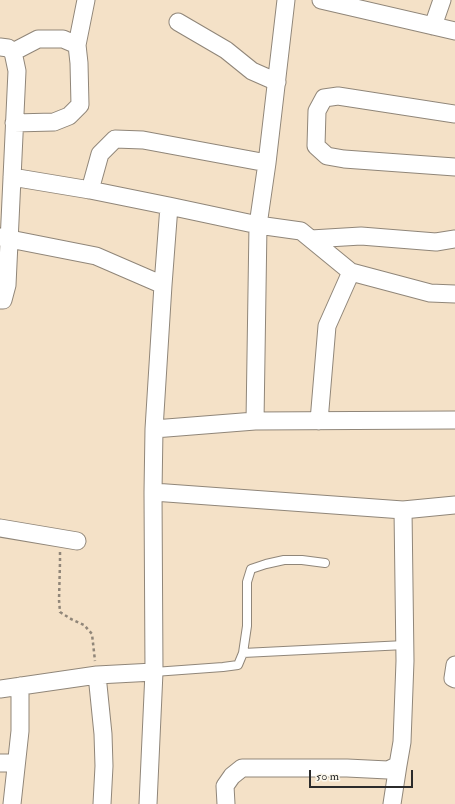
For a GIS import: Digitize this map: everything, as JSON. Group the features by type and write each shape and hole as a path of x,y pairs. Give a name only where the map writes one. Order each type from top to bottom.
{"street":[{"path":"14,123 54,122 69,116 80,105 77,45 86,0"},
{"path":"255,421 258,225 267,164 286,0"},
{"path":"321,0 455,31"},
{"path":"433,26 442,0"},
{"path":"178,22 226,50 252,70 276,82"},
{"path":"0,300 3,300 7,285 4,238 12,177 17,71 6,49 38,39 63,39 77,45"},
{"path":"455,114 338,96 324,98 317,111 316,146 327,156 455,167"},
{"path":"90,190 100,154 115,139 143,140 267,164"},
{"path":"12,177 90,190 258,225 301,230 351,272 430,293 455,294"},
{"path":"148,804 154,672 154,429 169,206"},
{"path":"311,239 361,236 436,242 455,239"},
{"path":"4,238 96,256 163,285"},
{"path":"319,421 327,326 351,272"},
{"path":"154,429 255,421 455,420"},
{"path":"153,492 403,510 455,505"},
{"path":"392,804 402,742 405,645 403,510"},
{"path":"0,528 77,541"},
{"path":"455,665 453,678 455,679"},
{"path":"0,689 97,675 154,672"},
{"path":"97,675 103,734 104,760 102,804"},
{"path":"12,804 8,763 20,731 20,686"},
{"path":"226,804 226,786 232,776 242,768 348,768 388,770 398,766"}],"lane":[{"path":"154,672 238,665 243,653 247,626 247,582 251,568 284,560 302,560 325,563"},
{"path":"243,653 405,645"}],"path":[{"path":"59,538 60,612 71,620 84,625 92,634 97,675"}]}
